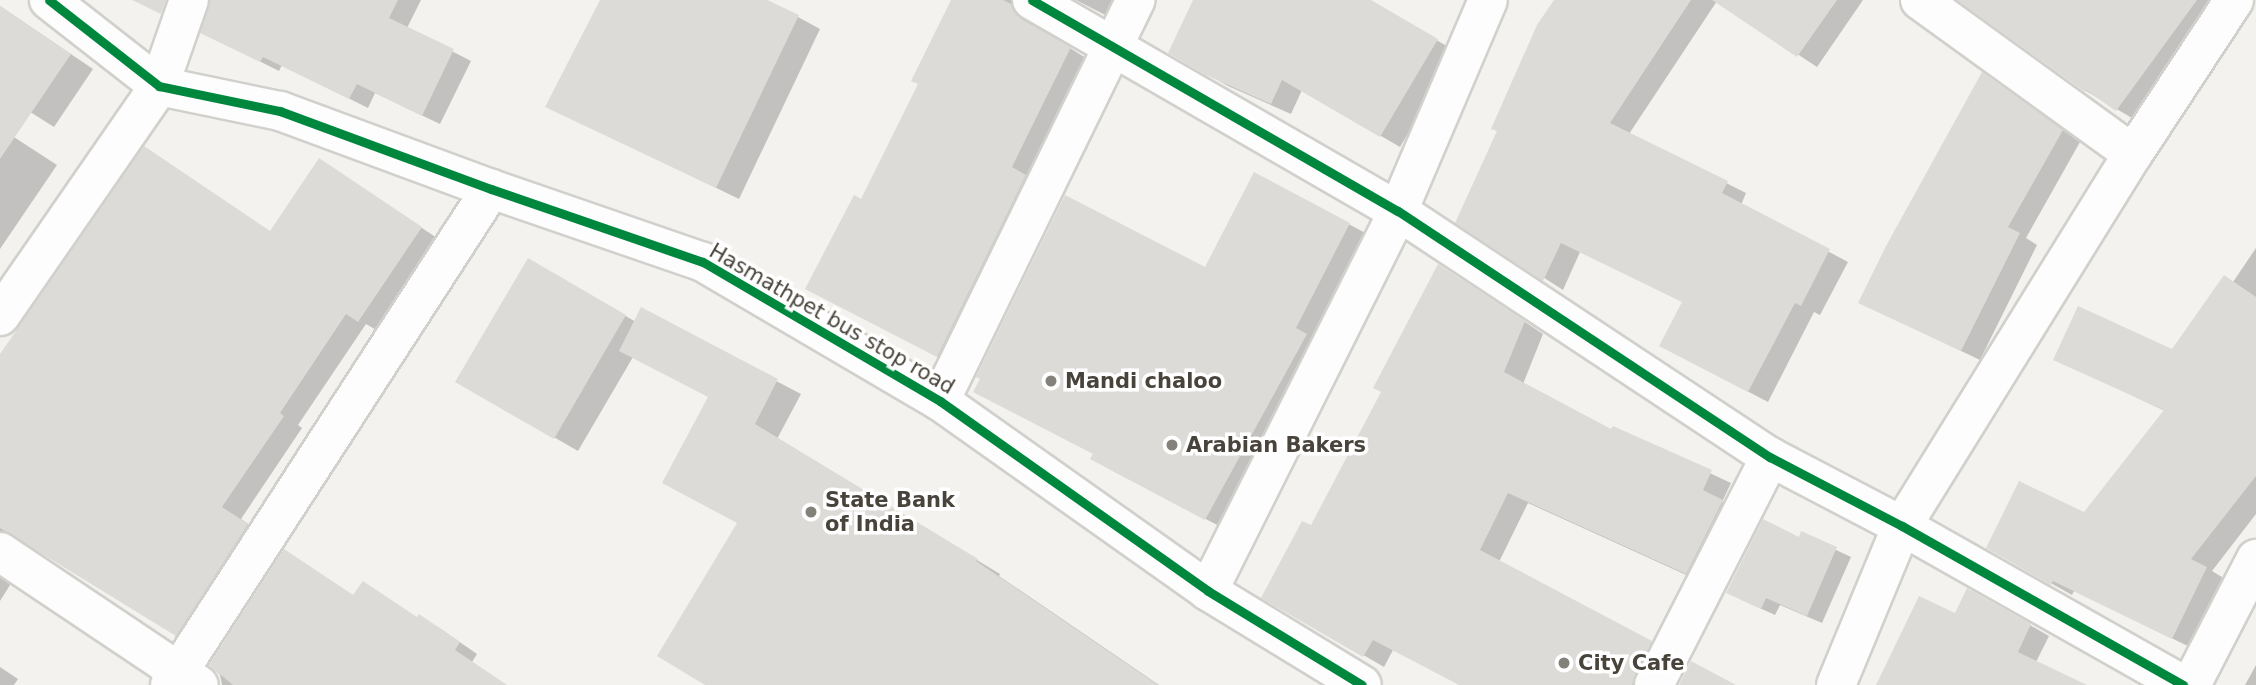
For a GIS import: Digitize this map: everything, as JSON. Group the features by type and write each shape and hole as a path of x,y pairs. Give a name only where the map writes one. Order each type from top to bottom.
{"street":[{"name":"Hasmathpet bus stop road","path":"49,0 159,86 280,111 491,189 703,262 940,401 1208,591 1362,685"},
{"path":"0,316 159,86 189,0"},
{"path":"1032,0 1398,211 1770,457 1902,526 2183,685"},
{"path":"940,401 1136,0"},
{"path":"1208,591 1398,211 1488,0"},
{"path":"1920,0 2133,153"},
{"path":"1836,685 1902,526 2133,153 2234,0"},
{"path":"0,552 183,680 491,189"},
{"path":"1654,685 1770,457"},
{"path":"2191,685 2256,559"}],"building":[{"path":"132,0 166,0 161,14"},
{"path":"210,0 398,0 389,18 454,49 422,116 357,84 349,99 263,57 260,62 200,33"},
{"path":"600,0 767,0 799,15 716,188 545,107"},
{"path":"951,0 1003,0 1011,4 1021,19 1071,47 1012,167 1026,175 937,357 805,289 854,195 861,199 918,84 911,81"},
{"path":"1193,0 1371,0 1438,39 1380,137 1282,80 1271,104 1206,75 1168,53"},
{"path":"1554,0 1691,0 1610,123 1728,181 1722,193 1830,249 1801,306 1795,303 1748,392 1659,346 1682,302 1561,243 1543,281 1455,223 1497,131 1491,129 1537,25"},
{"path":"1712,0 1837,0 1797,57"},
{"path":"1957,0 2197,0 2116,111 2086,90 2085,92"},
{"path":"0,6 71,54 0,159"},
{"path":"1982,72 2063,130 2008,227 2020,233 1961,351 1858,303 1886,246"},
{"path":"144,146 270,231 319,158 422,227 358,322 346,314 280,413 284,416 222,507 248,524 176,636 0,528 0,354"},
{"path":"1254,172 1350,223 1296,328 1307,334 1205,520 1090,459 1093,454 973,392 980,379 976,377 1065,195 1205,267"},
{"path":"528,258 626,315 554,439 455,382"},
{"path":"1438,264 1525,321 1504,372 1611,429 1613,426 1712,470 1703,490 1723,500 1686,574 1508,493 1480,550 1652,641 1632,685 1459,685 1373,640 1363,657 1261,598 1302,521 1311,525 1381,392 1373,388"},
{"path":"2224,275 2256,297 2256,476 2191,559 2207,567 2172,639 2053,581 2051,585 1986,548 2019,481 2084,512 2164,410 2053,360 2078,306 2172,349"},
{"path":"641,307 778,379 755,424 978,559 976,561 1158,685 705,685 657,656 737,523 662,483 708,397 619,351"},
{"path":"1763,519 1799,537 1801,531 1837,547 1807,616 1766,598 1761,609 1726,593"},
{"path":"284,549 353,595 363,581 417,617 419,614 460,642 455,650 507,685 233,685 209,665"},
{"path":"1967,588 2031,624 2018,652 2087,685 1876,685 1919,596 1955,613"},
{"path":"1691,661 1736,685 1679,685"}],"cycle path":[{"path":"49,0 159,86 280,111 491,189 703,262 940,401 1208,591 1362,685"},
{"path":"1032,0 1398,211 1770,457 1902,526 2183,685"}],"place":[{"name":"Mandi chaloo","path":"1051,381"},
{"name":"Arabian Bakers","path":"1172,445"},
{"name":"State Bank of India","path":"811,512"},
{"name":"City Cafe","path":"1564,663"}]}
